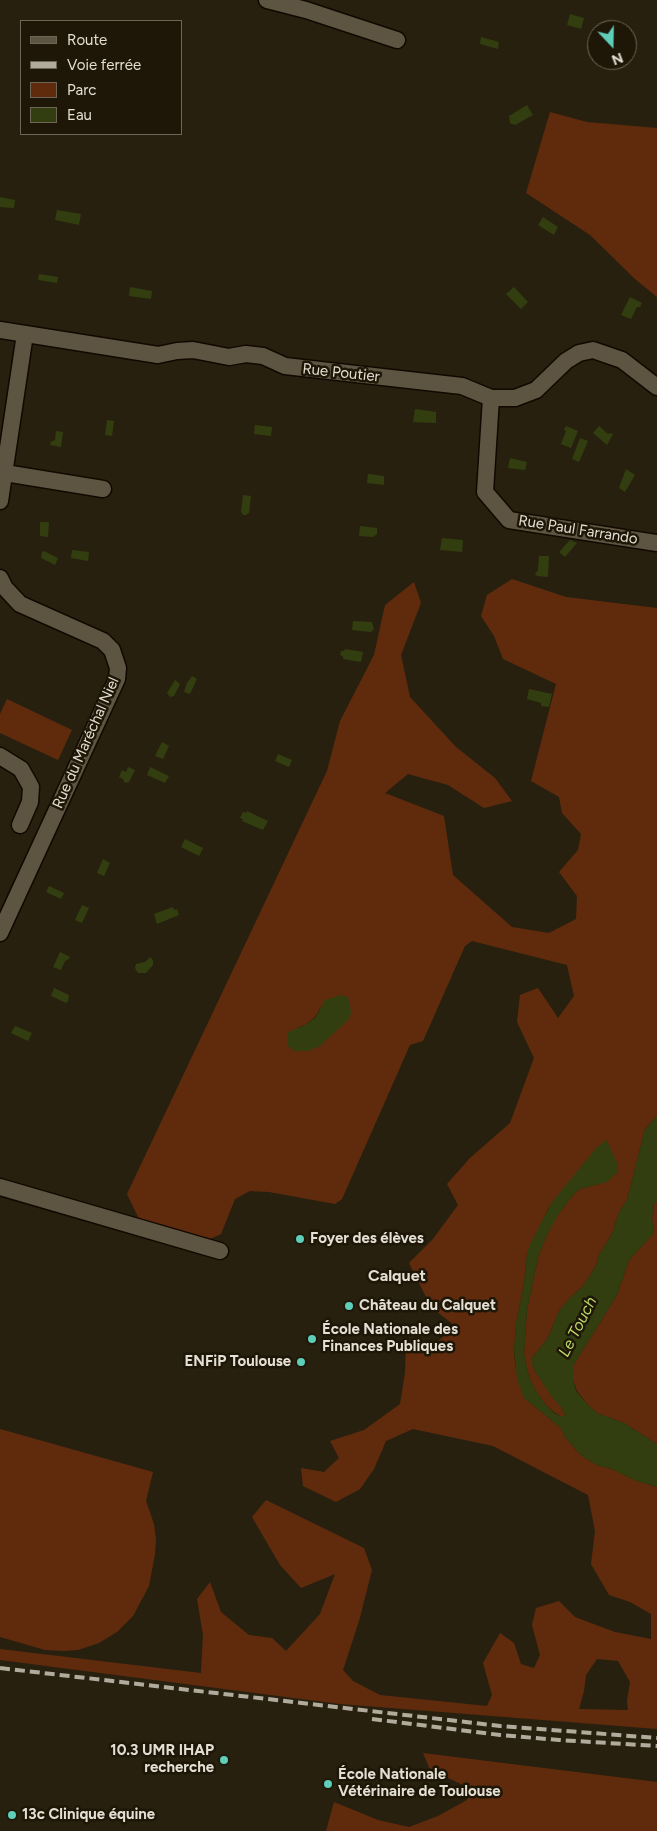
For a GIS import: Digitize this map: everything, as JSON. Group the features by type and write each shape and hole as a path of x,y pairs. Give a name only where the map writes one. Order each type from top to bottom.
{"street":[{"path":"267,0 306,5 397,40"},
{"name":"Rue Poutier","path":"0,330 158,355 193,350 230,357 246,354 263,356 284,366 462,386 491,398 515,398 536,390 566,360 579,353 593,350 622,360 657,388"},
{"path":"0,501 25,334"},
{"name":"Rue Paul Farrando","path":"491,398 485,492 509,520 657,543"},
{"path":"5,473 103,489"},
{"name":"Rue du Maréchal Niel","path":"0,578 5,588 20,604 103,641 112,650 118,668 117,680 0,933"},
{"path":"0,756 21,769 30,787 30,802 20,825"},
{"path":"0,1187 220,1251"}],"green space":[{"path":"550,112 587,122 657,128 657,297 635,279 590,235 526,193"},
{"path":"512,579 566,597 657,608 657,1116 645,1129 627,1200 619,1212 612,1234 599,1255 596,1266 583,1286 559,1311 548,1338 532,1358 532,1365 536,1373 561,1407 565,1416 560,1416 546,1405 529,1377 524,1353 527,1310 539,1254 553,1221 580,1189 599,1184 573,1177 548,1209 527,1253 524,1284 516,1323 514,1350 515,1365 524,1398 561,1428 565,1437 576,1450 597,1465 657,1487 657,1729 340,1704 0,1660 0,1649 201,1673 203,1635 197,1599 210,1582 221,1612 249,1635 272,1638 286,1651 320,1614 335,1574 301,1588 280,1565 252,1517 266,1500 364,1548 372,1570 359,1621 343,1670 353,1681 380,1695 487,1706 492,1695 483,1663 500,1633 514,1643 521,1664 534,1668 540,1655 532,1625 536,1608 559,1601 575,1617 615,1632 651,1639 651,1614 630,1602 609,1595 591,1564 595,1531 588,1495 493,1446 413,1429 386,1441 374,1469 360,1489 336,1502 303,1486 301,1468 324,1472 339,1458 330,1441 364,1430 400,1404 405,1373 406,1346 434,1345 455,1326 431,1307 409,1263 433,1239 458,1205 447,1184 470,1158 510,1123 534,1058 517,1022 520,995 538,988 558,1018 574,996 567,965 472,941 465,946 423,1041 410,1045 342,1199 335,1204 269,1192 250,1191 235,1199 221,1234 208,1240 139,1219 127,1194 327,771 340,721 374,655 385,605 414,582 421,603 401,655 410,697 456,747 495,778 512,801 484,808 448,785 408,774 385,793 444,816 453,875 512,927 549,933 576,919 577,896 559,872 578,850 581,834 562,813 559,797 531,781 556,684 503,659 494,636 481,616 487,595","holes":["321,1006 308,1051 297,1028 305,1025 316,1016","597,1659 618,1661 630,1682 627,1701 628,1710 579,1709 586,1675"]},
{"path":"7,699 72,730 58,760 0,733 0,714"},
{"path":"657,1201 657,1444 624,1423 597,1413 588,1405 577,1391 573,1380 573,1366 617,1295 629,1260 654,1233 652,1217 654,1204"},
{"path":"0,1429 153,1472 146,1501 154,1524 156,1539 149,1586 133,1616 117,1632 99,1643 78,1650 45,1650 0,1637"},
{"path":"423,1753 657,1782 657,1831 326,1831 334,1802 378,1820 409,1827 438,1816 467,1800 465,1786 431,1772"}],"water":[{"path":"570,14 584,18 581,29 567,25"},
{"path":"481,37 499,42 498,49 480,44"},
{"path":"527,105 533,115 515,125 510,123 509,116"},
{"path":"0,197 15,200 14,208 0,207"},
{"path":"57,210 81,214 79,225 55,220"},
{"path":"543,217 558,227 554,235 538,225"},
{"path":"39,274 58,277 57,283 38,280"},
{"path":"130,287 152,291 151,299 129,296"},
{"path":"514,287 528,302 521,309 506,294"},
{"path":"630,297 642,303 640,307 637,307 631,319 621,315"},
{"path":"415,409 436,412 436,423 413,422"},
{"path":"107,420 114,421 112,436 105,435"},
{"path":"255,425 272,427 271,436 254,434"},
{"path":"566,426 578,431 571,448 561,444"},
{"path":"599,426 608,434 613,434 607,445 593,433"},
{"path":"56,431 63,432 61,447 50,445 55,440"},
{"path":"580,438 588,441 579,462 572,459"},
{"path":"510,458 527,462 525,470 508,468"},
{"path":"626,469 635,475 625,492 619,488"},
{"path":"368,474 384,476 384,485 367,483"},
{"path":"243,495 251,496 249,513 246,515 243,515 241,512"},
{"path":"40,522 49,522 48,537 40,536"},
{"path":"360,526 377,528 377,534 373,537 359,536"},
{"path":"442,538 463,540 462,552 440,550"},
{"path":"570,540 577,543 565,557 560,551"},
{"path":"72,550 89,552 88,561 71,558"},
{"path":"44,551 58,558 55,565 41,558"},
{"path":"539,556 549,556 548,577 535,574 538,570"},
{"path":"353,621 372,622 374,629 371,632 352,630"},
{"path":"345,649 363,652 361,662 343,659 343,656 340,655 341,651"},
{"path":"192,676 197,679 190,694 184,692"},
{"path":"175,680 180,684 174,696 170,697 167,693"},
{"path":"529,689 552,694 549,707 541,706 541,703 527,699"},
{"path":"162,742 169,746 163,759 155,756"},
{"path":"278,754 292,760 289,767 275,761"},
{"path":"128,767 135,770 129,782 125,783 119,777 122,770 126,772"},
{"path":"150,767 169,776 165,783 147,775"},
{"path":"247,811 268,821 263,830 242,821 243,819 240,818 243,812 246,813"},
{"path":"185,839 203,848 199,856 181,847"},
{"path":"103,859 110,863 104,876 97,873"},
{"path":"49,886 64,893 61,899 46,892"},
{"path":"82,905 89,908 82,923 75,920"},
{"path":"173,907 174,910 177,909 179,915 157,924 154,914"},
{"path":"60,952 70,957 65,961 61,970 53,967"},
{"path":"150,957 153,960 153,965 146,973 138,973 135,968 136,964 145,962"},
{"path":"54,988 69,995 66,1003 51,996"},
{"path":"341,995 348,997 350,1003 351,1014 348,1020 320,1046 308,1051 295,1051 288,1046 288,1032 305,1025 316,1017 325,1000"},
{"path":"15,1026 32,1033 28,1041 11,1033"},
{"name":"Le Touch","path":"657,1116 657,1201 654,1204 652,1217 654,1233 629,1260 617,1295 573,1366 573,1380 576,1391 597,1413 624,1423 657,1444 657,1487 597,1465 576,1450 565,1437 561,1428 524,1398 517,1379 514,1350 516,1323 530,1244 552,1202 597,1147 607,1140 618,1166 617,1173 607,1182 580,1189 558,1215 539,1254 527,1310 524,1353 529,1377 546,1405 554,1413 565,1416 561,1407 536,1373 532,1365 532,1358 548,1338 559,1311 583,1286 596,1266 599,1255 612,1234 619,1212 627,1200 645,1129"}],"railway":[{"path":"0,1668 500,1726 657,1738"},
{"path":"372,1719 500,1735 657,1746"}],"place":[{"name":"Foyer des élèves","path":"300,1239"},
{"name":"Château du Calquet","path":"349,1306"},
{"name":"École Nationale des Finances Publiques","path":"312,1339"},
{"name":"ENFiP Toulouse","path":"301,1362"},
{"name":"10.3 UMR IHAP recherche","path":"224,1760"},
{"name":"École Nationale Vétérinaire de Toulouse","path":"328,1784"},
{"name":"13c Clinique équine","path":"12,1815"}],"district":[{"name":"Calquet","path":"397,1276"}]}
